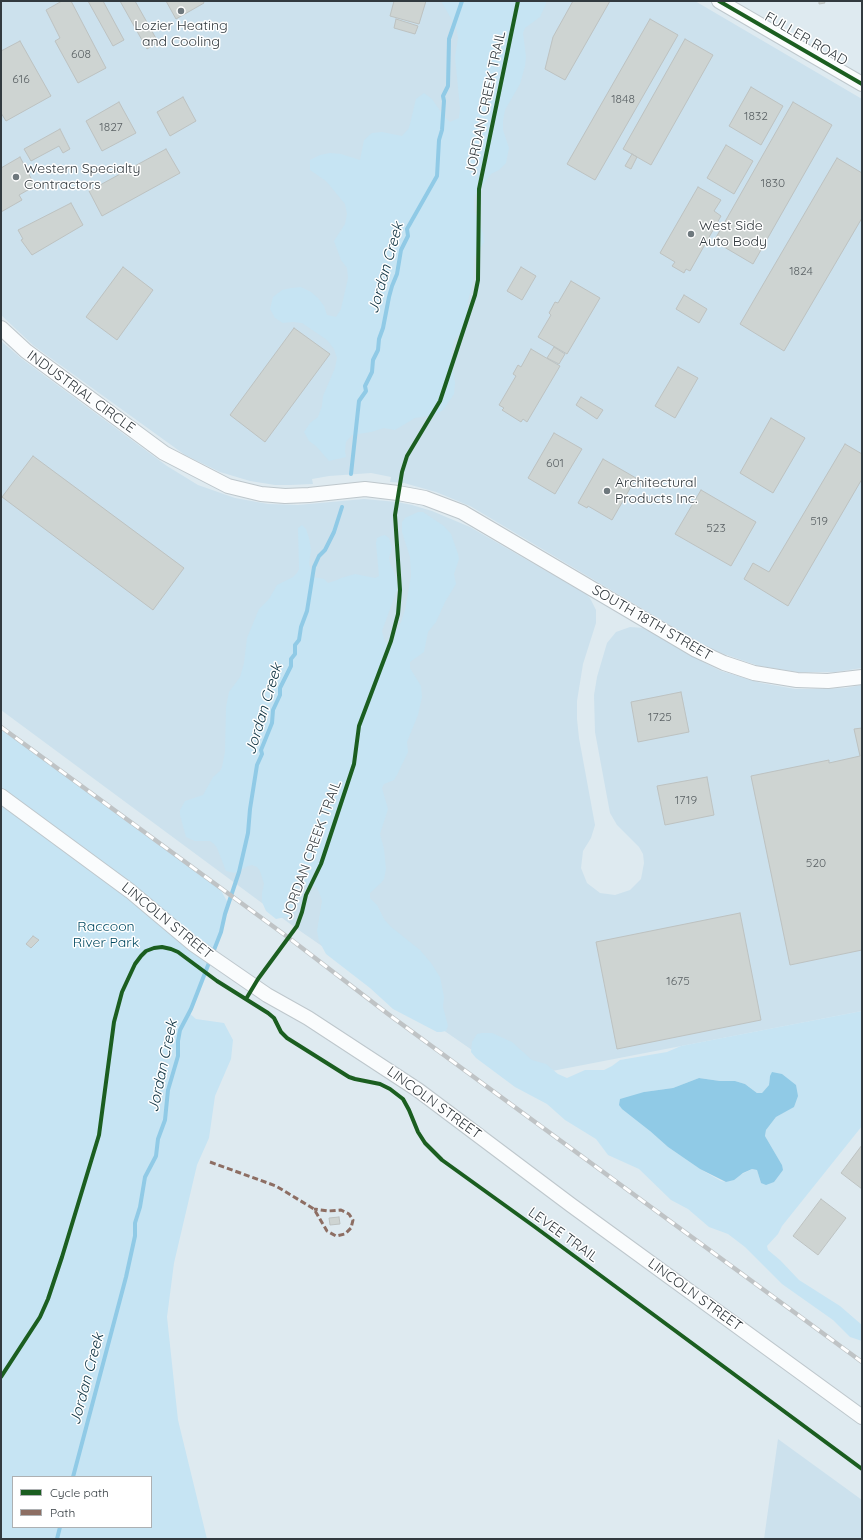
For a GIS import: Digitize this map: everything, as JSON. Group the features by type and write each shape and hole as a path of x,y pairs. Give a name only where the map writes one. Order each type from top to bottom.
{"street":[{"name":"FULLER ROAD","path":"719,1 862,84"},
{"name":"INDUSTRIAL CIRCLE","path":"1,328 26,351 164,453 228,486 261,494 285,496 365,489 398,493 425,498 462,512 500,535"},
{"name":"SOUTH 18TH STREET","path":"500,535 696,650 724,663 754,673 797,680 828,681 862,677"},
{"name":"LINCOLN STREET","path":"1,796 130,891 194,944 227,968 267,995 308,1018 418,1090 862,1417"}],"shaded area":[{"path":"1,1 695,1 862,99 862,668 835,672 798,672 759,666 721,653 703,645 470,506 436,492 404,483 390,482 391,477 371,473 329,476 312,479 313,484 275,485 250,481 220,472 185,455 34,346 1,315"},
{"path":"1,341 22,359 167,466 198,485 235,498 268,504 298,505 364,499 412,505 432,511 470,527 586,594 590,598 596,610 596,623 583,664 577,701 577,719 579,738 595,825 591,838 583,851 581,868 587,883 600,893 615,895 630,890 641,879 644,863 643,854 639,847 617,825 610,813 595,732 594,695 597,677 607,643 616,632 630,627 644,628 721,671 761,683 795,689 845,688 862,685 862,1011 516,1078 472,1050 293,926 1,710"},
{"path":"778,1439 862,1500 862,1539 764,1539"}],"green space":[{"path":"441,1 546,1 540,17 525,28 523,33 526,57 525,66 520,84 505,110 503,121 503,130 509,148 506,163 499,170 491,174 474,197 474,210 483,233 484,242 474,258 473,282 468,301 467,322 463,330 454,341 452,350 451,359 455,383 454,394 443,410 435,415 415,418 395,430 384,428 352,435 346,442 346,457 329,461 316,446 309,441 304,432 310,423 318,417 322,406 323,396 335,368 337,358 334,349 327,340 302,323 283,323 275,318 270,309 273,297 282,290 301,287 311,292 318,298 324,306 327,315 336,317 341,309 348,278 347,268 341,260 334,241 345,224 347,214 345,204 326,181 310,170 310,160 320,155 330,153 341,154 360,160 364,140 372,133 382,132 402,136 409,128 416,99 424,93 432,99 450,122 459,118 460,108 455,57 458,38 456,27"},
{"path":"418,512 423,512 444,526 451,534 459,559 454,574 456,584 445,602 436,622 428,632 424,652 410,662 410,668 421,686 422,697 418,715 407,742 408,752 394,780 384,784 382,788 388,809 380,834 384,849 386,869 384,879 370,893 370,898 377,905 384,919 390,926 420,950 440,977 444,997 443,1007 448,1026 446,1031 441,1032 437,1032 393,1009 370,988 326,954 319,941 317,931 322,901 316,887 306,885 297,887 294,891 297,908 291,916 276,919 266,911 262,902 264,884 260,871 257,867 252,865 248,866 235,873 226,871 214,844 210,841 195,841 186,837 180,815 180,810 185,801 203,795 213,777 222,767 225,752 226,707 229,692 240,677 244,663 247,638 259,609 269,599 277,585 293,577 299,569 298,528 302,525 306,529 309,538 311,549 309,564 314,577 324,579 328,583 355,574 375,578 379,576 376,543 377,538 385,535 389,538 392,548 389,558 398,587 382,631 385,642 389,646 393,644 396,631 405,610 411,576 410,557 402,532 402,522 405,518"},
{"name":"Raccoon River Park","path":"1,727 219,887 228,903 221,932 189,1013 196,1019 224,1023 233,1040 231,1059 215,1096 209,1138 197,1165 174,1263 167,1317 178,1420 207,1539 1,1539"},
{"path":"862,1011 862,1126 767,1246 768,1250 799,1280 840,1306 862,1325 862,1341 850,1337 833,1320 782,1284 745,1247 728,1234 709,1227 688,1209 671,1200 639,1169 608,1155 596,1139 565,1120 547,1104 515,1087 476,1058 471,1052 472,1042 477,1034 492,1033 512,1042 532,1060 546,1064 558,1074 567,1078 585,1070 604,1070 620,1060 667,1052 681,1046","holes":["770,1076 793,1107 776,1117 766,1130 765,1136 782,1165 761,1183 757,1170 752,1169 726,1182 721,1181 700,1169 668,1147 650,1131 644,1092 673,1088 699,1078 720,1081 735,1081 745,1084 757,1093 762,1093 769,1085"]}],"water":[{"path":"772,1072 782,1074 796,1085 798,1096 794,1107 776,1117 766,1130 765,1136 782,1165 783,1170 774,1182 766,1185 761,1183 757,1170 752,1169 743,1173 734,1180 726,1182 700,1169 668,1147 619,1105 620,1099 644,1092 673,1088 699,1078 720,1081 735,1081 745,1084 757,1093 762,1093 769,1085"}],"building":[{"path":"62,1 71,1 106,68 78,83 55,41 60,38 46,10"},
{"path":"88,1 103,1 124,40 113,46"},
{"path":"120,1 135,1 158,42 147,49"},
{"name":"Lozier Heating and Cooling","path":"166,1 203,1 204,3 176,19"},
{"path":"394,1 426,1 419,24 390,16"},
{"path":"573,1 610,1 565,80 545,69 553,37"},
{"path":"819,1 824,1 825,3 819,4"},
{"path":"396,19 418,26 415,34 394,28"},
{"path":"650,19 678,35 595,180 567,164"},
{"path":"685,39 713,55 651,165 623,149"},
{"path":"20,41 51,96 6,121 1,113 1,51"},
{"path":"751,87 783,106 761,145 729,126"},
{"path":"183,97 196,121 170,136 157,112"},
{"path":"119,102 136,133 102,151 86,121"},
{"path":"793,102 832,125 753,264 714,241"},
{"path":"60,129 70,149 63,153 59,146 31,161 24,149"},
{"path":"726,145 753,161 734,194 707,178"},
{"path":"166,149 180,173 102,216 89,191"},
{"path":"632,154 637,157 631,169 625,166"},
{"name":"Western Specialty Contractors","path":"20,157 35,186 19,195 22,200 1,212 1,168"},
{"path":"837,158 862,173 862,218 784,351 740,324"},
{"name":"West Side Auto Body","path":"698,187 721,200 714,211 721,216 690,271 686,269 684,273 672,266 675,262 660,253"},
{"path":"71,203 83,225 32,255 21,240 23,239 18,230"},
{"path":"123,267 153,290 117,340 86,317"},
{"path":"521,267 536,276 522,300 507,291"},
{"path":"571,281 600,298 567,354 538,337 551,315 549,313 555,302 558,303"},
{"path":"684,295 707,309 699,323 676,309"},
{"path":"294,328 330,354 265,442 230,415"},
{"path":"554,347 565,354 559,364 547,358"},
{"path":"531,349 560,366 527,422 523,419 521,422 502,410 504,408 499,405 516,376 513,374 518,365 521,367"},
{"path":"678,367 698,378 675,418 655,406"},
{"path":"581,397 603,410 597,419 576,405"},
{"path":"771,418 805,438 773,493 740,473"},
{"path":"554,433 582,449 555,494 528,478"},
{"path":"845,444 862,454 862,479 788,606 744,579 753,563 769,572"},
{"path":"33,456 184,568 153,610 2,497"},
{"name":"Architectural Products Inc.","path":"603,459 636,478 612,520 588,506 587,508 578,503"},
{"path":"701,490 756,522 731,566 675,534"},
{"path":"681,692 689,732 638,742 631,702"},
{"path":"862,728 862,950 790,965 751,776 829,760 829,763 860,756 854,729"},
{"path":"707,777 714,815 665,825 657,786"},
{"path":"740,913 761,1020 617,1049 596,942"},
{"path":"33,936 39,940 31,948 26,944"},
{"path":"862,1145 862,1189 841,1173"},
{"path":"821,1199 846,1218 818,1255 793,1236"},
{"path":"339,1217 340,1224 330,1225 329,1218"}],"waterway":[{"name":"Jordan Creek","path":"351,474 359,401 366,391 365,386 372,372 373,360 378,350 379,339 383,328 392,286 397,274 401,250 408,236 407,229 437,176 439,140 442,130 443,96 448,86 449,39 462,1"},
{"name":"Jordan Creek","path":"73,1476 126,1277 135,1236 135,1223 140,1207 145,1177 156,1156 158,1139 165,1120 168,1090 178,1056 180,1030 191,1009 221,932 225,914 239,872 248,833 250,809 257,765 262,754 261,750 272,723 273,710 280,695 280,688 291,666 291,659 295,654 295,645 299,640 301,627 307,611 314,567 334,532 342,507"},
{"name":"Jordan Creek","path":"57,1539 60,1528"}],"railway":[{"path":"1,727 289,938 388,1014 862,1362"}],"marked path":[{"path":"210,1162 276,1186 314,1209 327,1231 336,1236 345,1234 351,1228 353,1220 349,1214 341,1210 328,1211 314,1209"}],"cycle path":[{"name":"JORDAN CREEK TRAIL","path":"246,999 258,979 297,926 306,895 321,864 354,764 359,726 391,641 398,614 400,590 395,515 402,472 407,456 440,401 475,295 478,280 479,189 518,1"},
{"path":"719,1 862,84"},
{"name":"LEVEE TRAIL","path":"1,1377 40,1317 48,1299 62,1257 99,1135 114,1022 122,992 135,964 141,956 146,951 162,947 178,952 217,981 268,1013 274,1018 281,1032 287,1038 349,1077 380,1084 390,1089 403,1099 418,1132 425,1143 442,1160 862,1469"}],"place":[{"name":"Lozier Heating and Cooling","path":"181,11"},
{"name":"Western Specialty Contractors","path":"16,177"},
{"name":"West Side Auto Body","path":"691,234"},
{"name":"Architectural Products Inc.","path":"607,491"}]}
